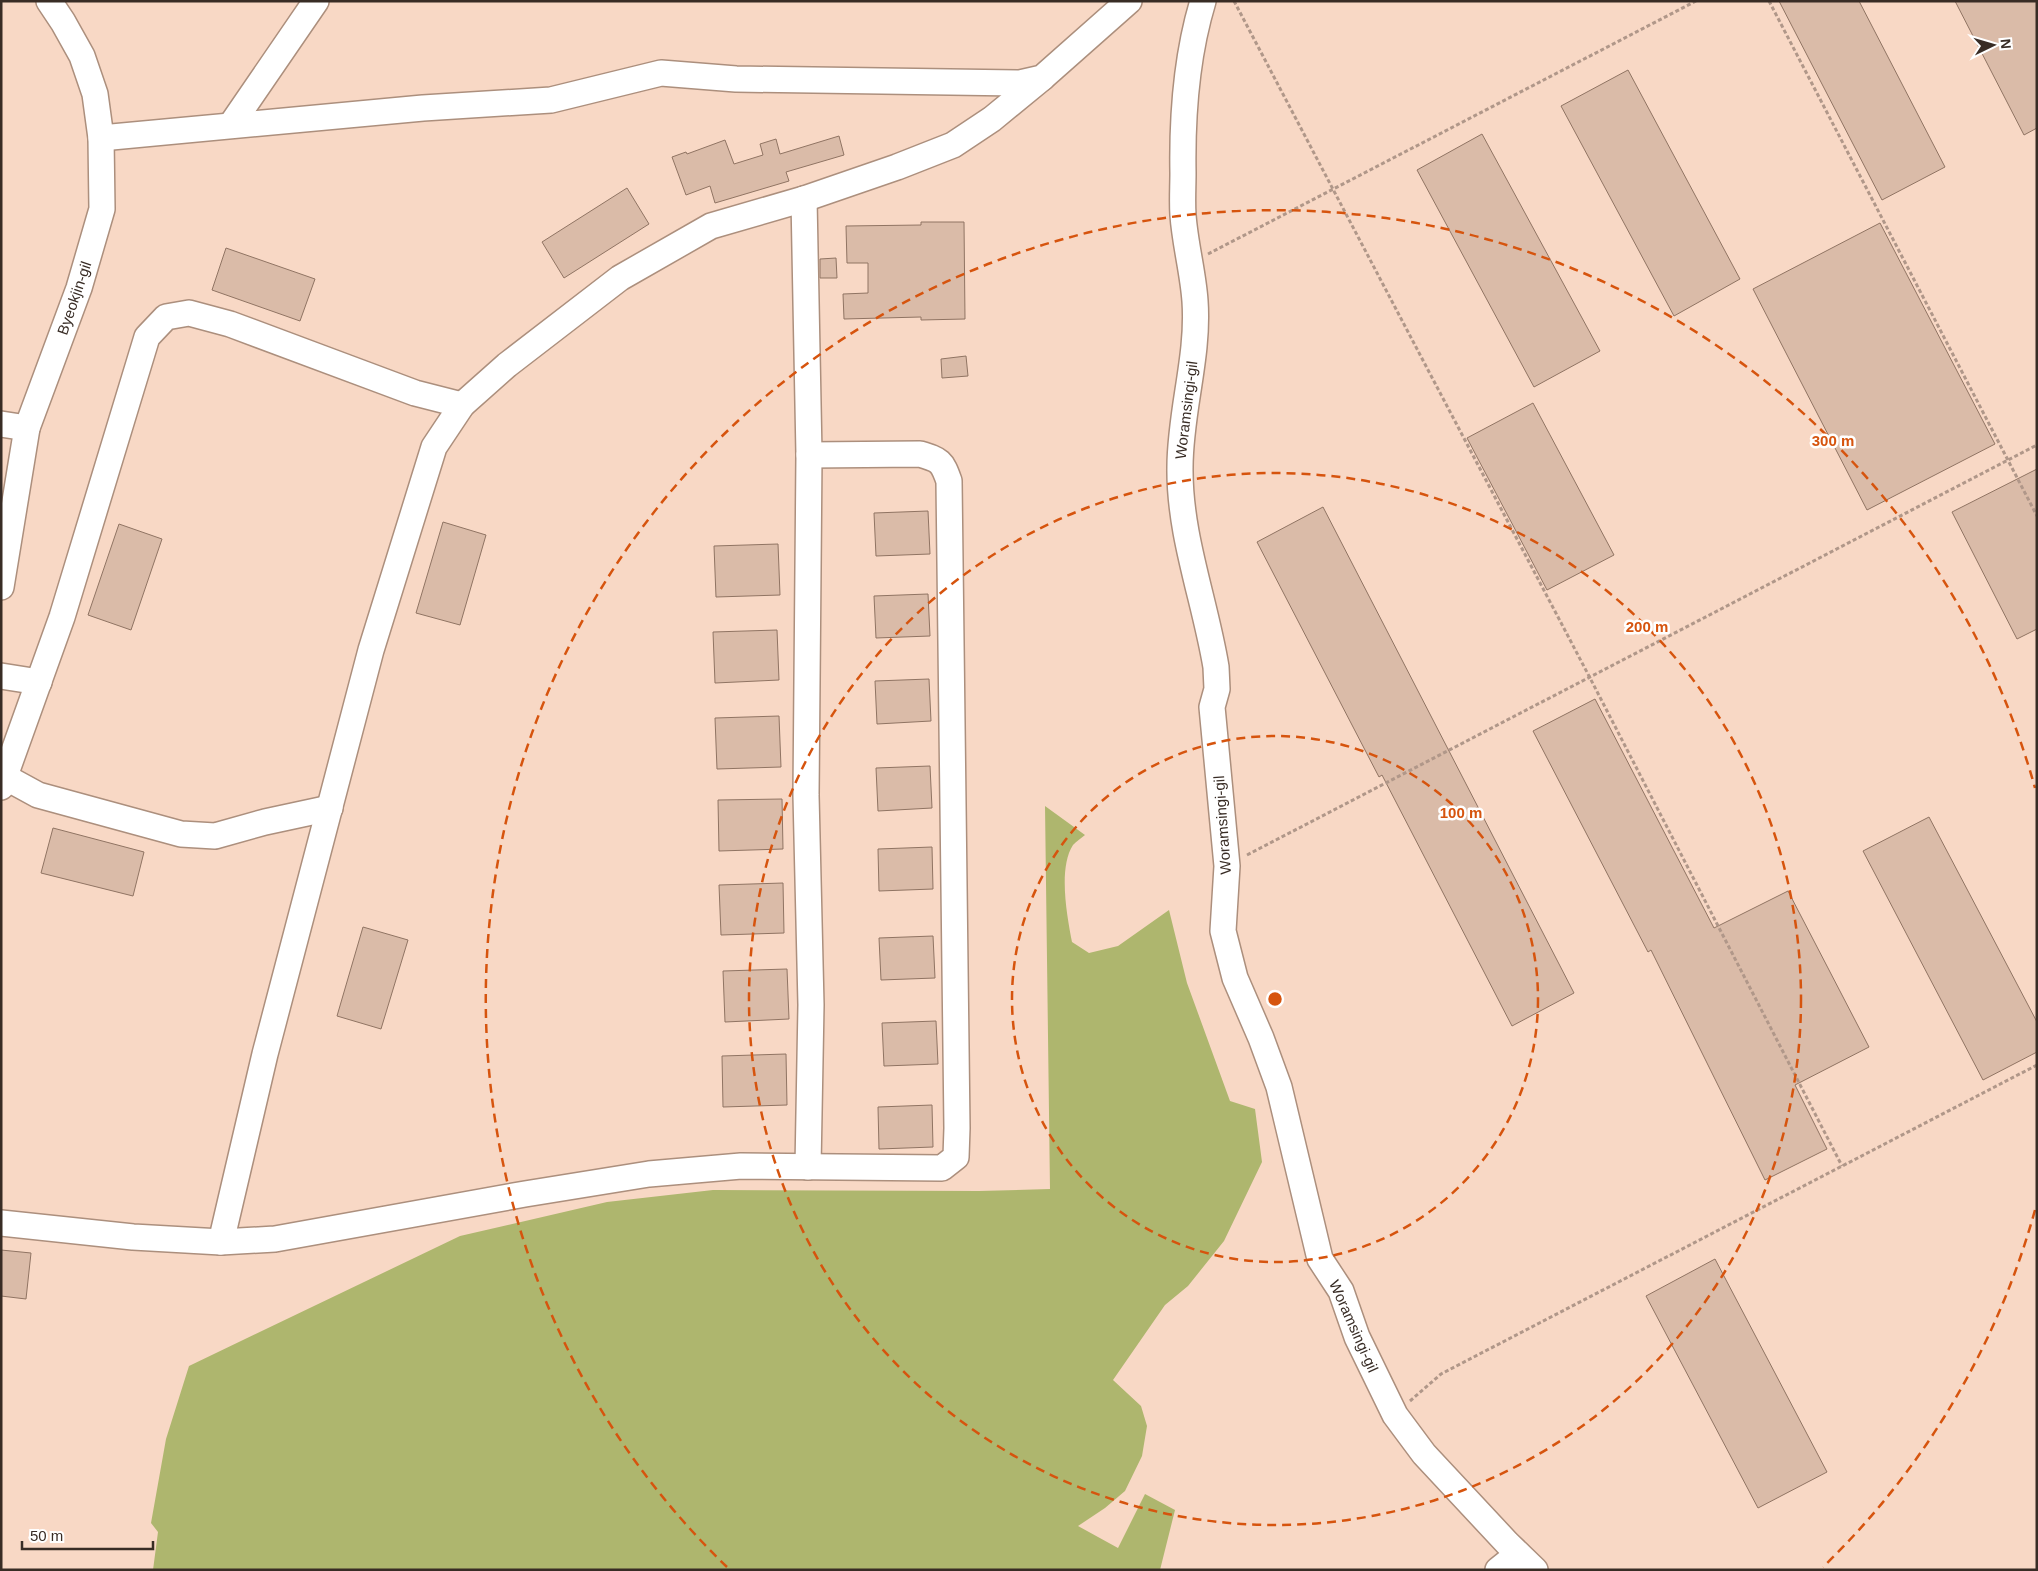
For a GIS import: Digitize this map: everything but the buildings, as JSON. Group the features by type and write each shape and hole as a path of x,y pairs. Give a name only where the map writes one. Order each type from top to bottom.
{"street":[{"name":"Byeokjin-gil","path":"1,587 27,428 79,288 102,209 101,138 95,94 82,56 49,1"},
{"path":"231,126 316,1"},
{"path":"221,1242 265,1054 371,650 434,446 462,405 507,365 620,278 710,226 804,198 897,167 953,145 992,119 1042,78 1128,1"},
{"name":"Woramsingi-gil","path":"1203,1 1196,24 1182,132 1183,214 1195,301 1194,334 1190,378 1182,425 1180,467 1182,513 1201,603 1212,639 1216,667 1217,689 1212,707 1227,866 1223,930 1235,978 1262,1038 1279,1087 1320,1259 1341,1291 1357,1337 1395,1415 1424,1454 1527,1562"},
{"path":"101,138 423,108 551,100 661,73 736,79 1020,83 1042,78"},
{"path":"804,198 809,455 806,795 811,1005 808,1167"},
{"path":"330,808 265,822 215,836 181,834 38,795 3,782 62,617 147,337 166,317 189,313 230,324 415,393 462,405"},
{"path":"1,424 27,428"},
{"path":"1,1223 133,1237 221,1242 275,1240 649,1174 741,1166 942,1168 956,1157 949,481 943,465 932,458 920,454 809,455"},
{"path":"1,676 39,682"},
{"path":"1498,1570 1527,1562"}],"path":[{"path":"1234,1 1589,676 1842,1166"},
{"path":"1189,264 1696,1"},
{"path":"1769,1 2037,516"},
{"path":"1227,866 1589,676 2037,446"},
{"path":"1395,1415 1441,1374 2037,1065"}],"green space":[{"path":"1045,806 1085,835 1073,845 1068,855 1066,866 1065,892 1072,942 1089,953 1118,946 1169,910 1187,983 1230,1101 1255,1109 1262,1162 1224,1241 1188,1286 1165,1305 1113,1380 1141,1406 1147,1426 1142,1456 1125,1491 1105,1508 1078,1526 1118,1548 1145,1494 1175,1510 1160,1570 153,1570 158,1532 151,1523 166,1439 189,1366 460,1236 607,1202 713,1190 979,1191 1050,1189"}]}
